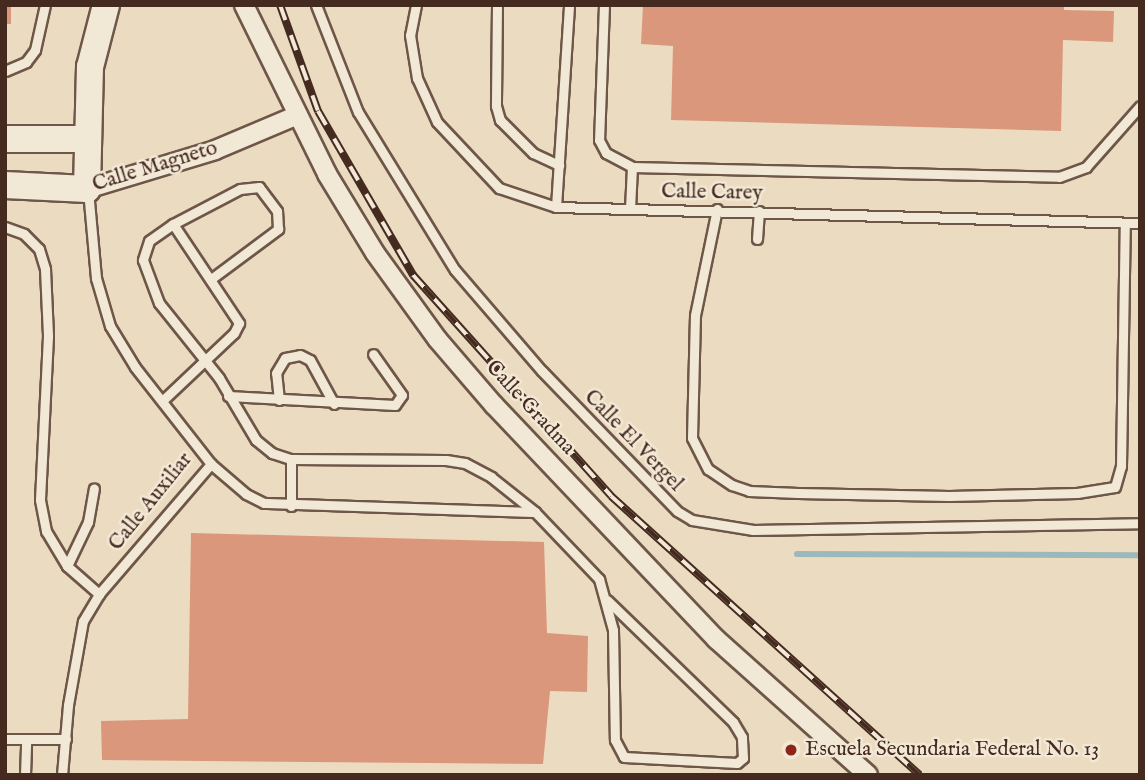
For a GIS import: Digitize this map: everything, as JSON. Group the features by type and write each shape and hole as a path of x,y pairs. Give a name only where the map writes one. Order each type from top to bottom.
{"main road":[{"path":"88,188 86,139 90,67 106,5"},
{"path":"5,139 86,139"},
{"name":"Calle Magneto","path":"5,185 88,188"}],"street":[{"name":"Calle Gradma","path":"244,5 298,115 374,253 486,396 716,639 868,775"},
{"name":"Calle Magneto","path":"88,188 215,150 298,115"}],"lane":[{"path":"5,71 26,62 35,50 44,5"},
{"name":"Calle El Vergel","path":"316,5 358,112 455,270 551,381 677,511 692,520 753,530 1140,523"},
{"name":"Calle Carey","path":"415,5 410,35 417,78 437,122 499,188 556,206 1140,223"},
{"path":"497,5 496,106 500,120 533,153 559,165"},
{"path":"556,206 569,5"},
{"path":"604,5 599,140 606,153 632,167 1059,177 1086,167 1140,106"},
{"path":"630,209 632,167"},
{"path":"211,279 278,229 277,211 259,187 251,186 173,224 149,241 144,260 146,277 159,303 206,361 263,447 291,459 465,463 536,512 582,556 599,579 607,600 613,630 615,740 624,757 737,763 743,758 742,737 733,722 607,600"},
{"name":"Calle Auxiliar","path":"62,775 83,621 99,594 211,464 162,401 110,326 96,278 88,188"},
{"path":"717,209 695,315 692,438 708,470 732,485 749,491 797,493 949,496 1077,493 1115,487 1121,466 1125,223"},
{"path":"757,239 759,211"},
{"path":"162,401 206,361 239,323 173,224"},
{"path":"5,227 24,234 39,248 45,270 48,336 40,500 49,540 67,566 99,594"},
{"path":"228,396 388,407 400,401 399,386 373,354"},
{"path":"279,400 276,373 285,358 300,355 310,360 334,404"},
{"path":"291,459 291,506"},
{"path":"211,464 246,494 291,506 536,512"},
{"path":"67,566 88,522 93,489"},
{"path":"5,739 66,739"},
{"path":"25,775 26,739"}],"building":[{"path":"5,5 11,5 11,24 5,24"},
{"path":"643,5 1064,5 1064,10 1114,11 1113,42 1063,40 1061,131 671,120 673,46 641,44"},
{"path":"191,533 544,542 547,633 588,636 587,692 550,691 543,764 102,760 101,721 188,719"}],"waterway":[{"path":"797,554 1140,555"}],"railway":[{"path":"280,5 318,111 413,275 611,496 920,775"}],"place":[{"name":"Escuela Secundaria Federal No. 13","path":"791,750"}]}
